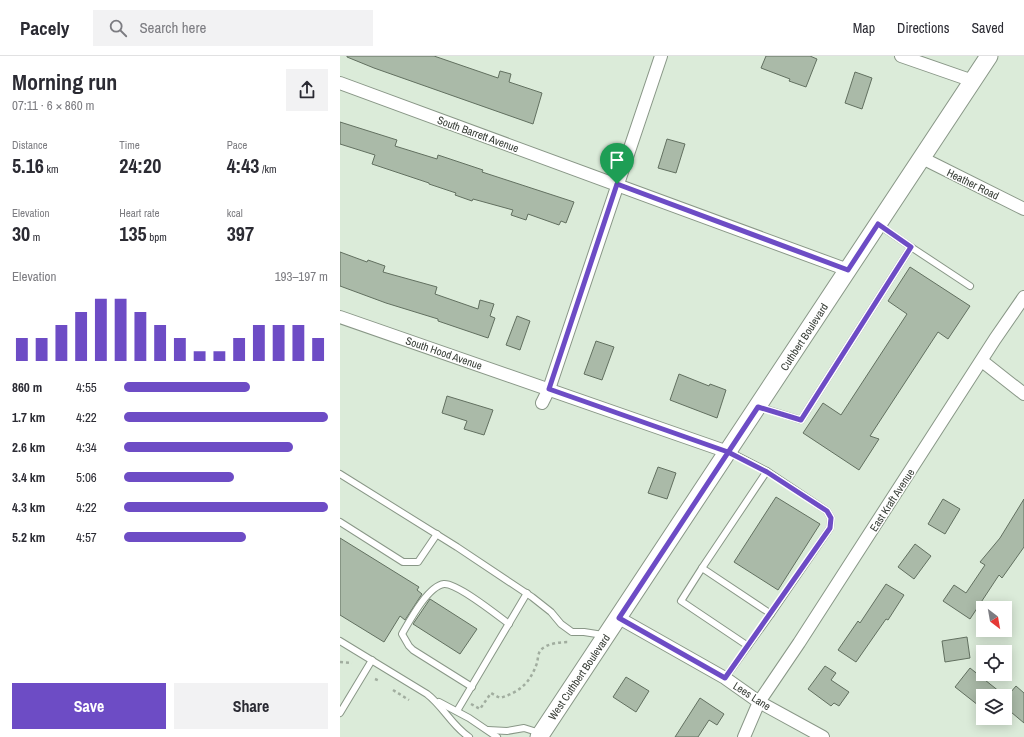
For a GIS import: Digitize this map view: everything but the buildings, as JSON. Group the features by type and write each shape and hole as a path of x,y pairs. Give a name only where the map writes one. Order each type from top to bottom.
{"main road":[{"name":"Cuthbert Boulevard","path":"619,618 989,56"},
{"name":"West Cuthbert Boulevard","path":"540,735 619,618"}],"street":[{"path":"542,403 549,389 617,184 662,56"},
{"path":"901,56 973,81"},
{"name":"South Barrett Avenue","path":"340,83 848,270"},
{"name":"Heather Road","path":"922,158 1024,209"},
{"name":"East Kraft Avenue","path":"744,737 759,702 1024,297"},
{"name":"South Hood Avenue","path":"340,317 728,452"},
{"path":"982,361 1024,394"},
{"name":"Lees Lane","path":"619,618 725,678 759,702 823,737"}],"lane":[{"path":"878,224 970,286"},
{"path":"758,407 801,420 911,247"},
{"path":"725,678 830,528 831,518 827,511 767,472 728,452"},
{"path":"748,646 681,601 767,472"},
{"path":"340,475 437,534 530,595 551,612 561,624 572,632 584,632 607,636"},
{"path":"340,522 404,562 418,562 437,534"},
{"path":"702,568 771,614"},
{"path":"472,687 409,646 402,634 429,594 437,586 446,584 453,585 471,596 509,624"},
{"path":"457,711 509,624 530,595"},
{"path":"340,641 436,700 457,711 497,737"},
{"path":"340,712 372,660"},
{"path":"436,700 459,731 469,737"},
{"path":"488,730 524,728 540,735"}],"path":[{"path":"471,704 480,709 491,693 500,698 514,694 528,681 536,664 540,650 553,644 572,642"},
{"path":"340,662 352,663"},
{"path":"375,679 380,682"},
{"path":"393,690 409,700"}],"route":[{"path":"617,184 549,389 728,452 767,472 827,511 831,518 830,528 725,678 666,646 619,618 728,452 758,407 801,420 911,247 878,224 848,270 617,184"}]}
